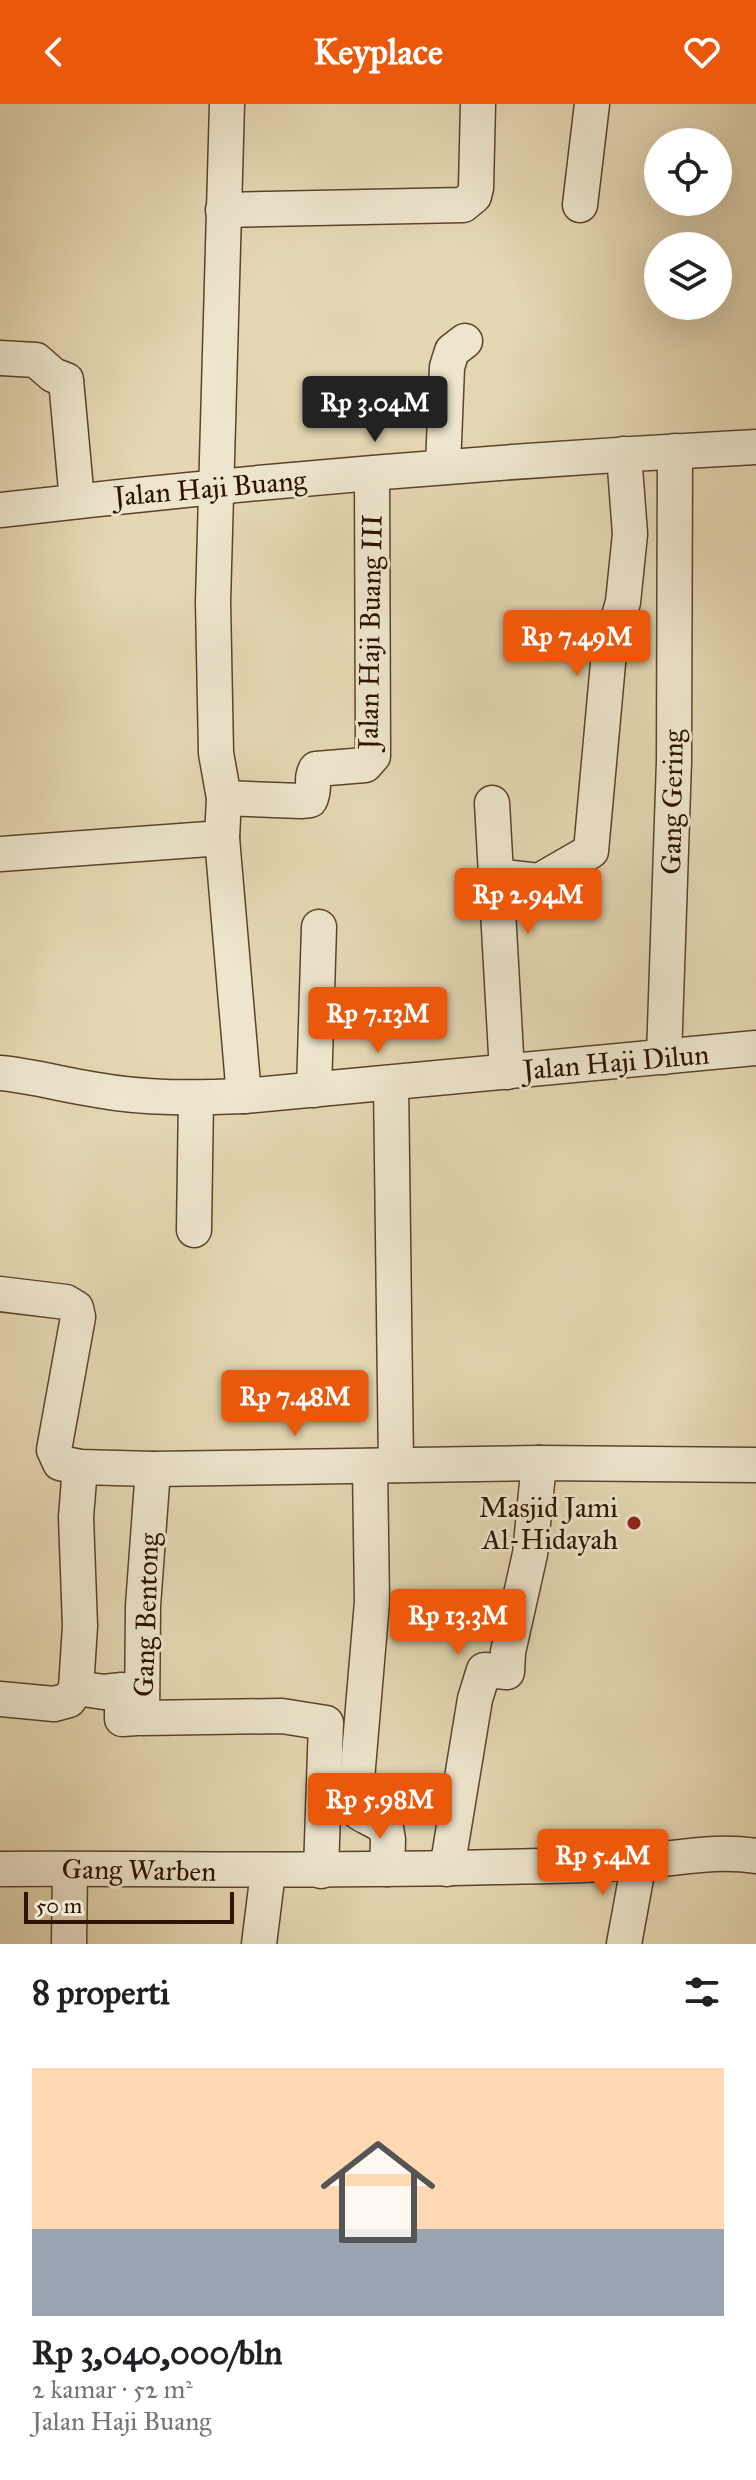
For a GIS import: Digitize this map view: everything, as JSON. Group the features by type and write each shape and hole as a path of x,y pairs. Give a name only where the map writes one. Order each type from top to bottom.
{"street":[{"path":"227,104 213,617 216,753 224,798 222,838 244,1096"},
{"path":"223,210 463,205 474,196 476,188 478,104"},
{"path":"580,205 592,104"},
{"path":"443,467 447,367 452,351 465,341"},
{"path":"0,358 32,358 53,375 66,380 77,501"},
{"name":"Jalan Haji Buang","path":"0,510 217,486 443,467 756,447"},
{"name":"Gang Gering","path":"664,1057 674,761 675,451"},
{"path":"496,876 539,881 591,851 609,652 623,602 630,534 624,454"},
{"name":"Jalan Haji Buang III","path":"224,798 310,800 314,792 313,774 316,769 365,765 373,756 372,474"},
{"path":"492,803 507,1072"},
{"path":"0,854 222,838"},
{"path":"314,1090 319,927"},
{"name":"Jalan Haji Dilun","path":"0,1073 98,1091 196,1098 314,1090 756,1048"},
{"path":"387,1869 386,1828 360,1814 353,1803 383,1465 391,1083"},
{"path":"194,1230 196,1098"},
{"path":"0,1294 66,1302 76,1308 78,1317 54,1450 60,1463 80,1467 153,1469 539,1463 756,1465"},
{"path":"447,1869 475,1699 484,1670 507,1672 508,1652 530,1554 539,1463"},
{"path":"0,1699 54,1704 69,1700 76,1688 80,1626 76,1517 80,1467"},
{"name":"Gang Bentong","path":"153,1469 143,1606 142,1718 282,1716 326,1723 321,1871"},
{"path":"76,1688 104,1692 122,1690 122,1719 142,1718"},
{"name":"Gang Warben","path":"0,1869 268,1872 447,1869 639,1862 728,1852 756,1856"},
{"path":"624,1944 639,1862"},
{"path":"69,1944 70,1869"},
{"path":"259,1944 268,1872"}],"place":[{"name":"Masjid Jami Al-Hidayah","path":"634,1523"}]}
